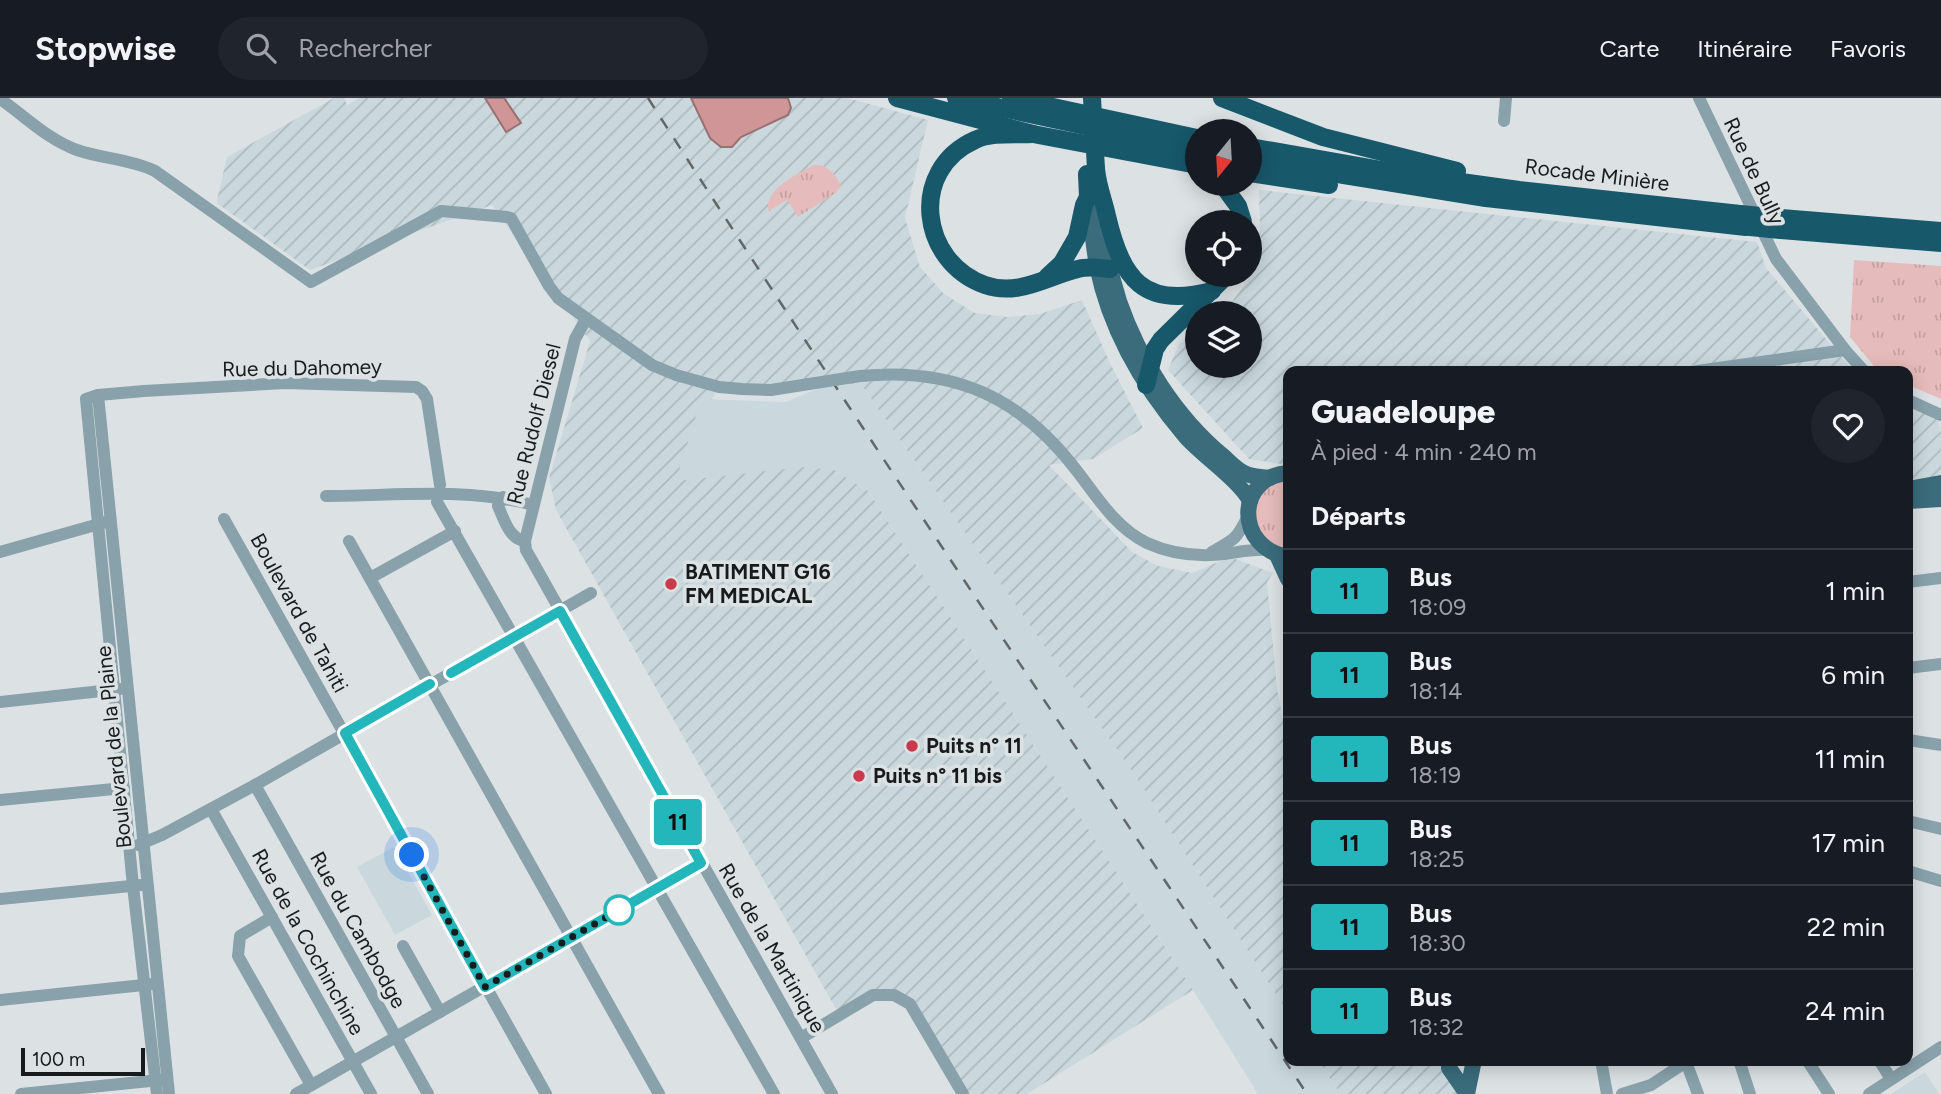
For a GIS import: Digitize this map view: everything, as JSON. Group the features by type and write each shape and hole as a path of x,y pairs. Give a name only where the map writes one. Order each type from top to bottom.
{"highway":[{"path":"897,98 1033,134 1185,162"},
{"path":"956,98 1185,147"},
{"path":"1011,98 1185,135"},
{"path":"1041,282 1072,250 1093,195 1082,98"},
{"path":"1091,168 1092,98"},
{"path":"1222,98 1323,137 1509,181 1519,190"},
{"path":"1033,134 987,136 964,146 947,162 938,176 930,205 931,230 939,248 962,274 989,287 1019,288 1080,268 1104,269"},
{"name":"Rocade Minière","path":"1262,149 1410,175 1743,220"},
{"path":"1170,160 1185,168"},
{"name":"Rocade Minière","path":"1262,162 1486,198 1743,220 1941,243"},
{"path":"1262,175 1378,191 1486,198"},
{"path":"1093,195 1103,200 1119,256 1131,277 1143,287 1171,297 1187,297 1212,291"},
{"name":"Rocade Minière","path":"1781,224 1941,230"},
{"path":"1148,376 1155,349 1161,340 1216,287"}],"main road":[{"path":"1093,195 1104,269 1148,376 1191,442 1240,486 1249,509 1251,532 1277,554"},
{"path":"1148,376 1217,451 1244,473 1270,478 1283,474"},
{"path":"1249,509 1255,492 1270,478"},
{"path":"1913,488 1941,483"},
{"path":"1913,501 1941,499"},
{"path":"1462,1067 1467,1094"}],"street":[{"path":"1504,121 1506,98"},
{"name":"Rue de Bully","path":"1699,98 1776,259 1844,350 1859,366"},
{"path":"0,99 66,146 141,164 155,170 311,282 441,211 511,218 549,286 568,306 652,365 719,387 751,390 771,390 888,373 941,378 1004,402 1039,427 1109,512 1133,535 1165,551 1190,555 1258,549 1277,554"},
{"name":"Rue Rudolf Diesel","path":"525,541 576,335 586,319"},
{"path":"1733,366 1844,350"},
{"name":"Rue du Dahomey","path":"92,397 285,383 416,387 427,399 440,485"},
{"name":"Boulevard de la Plaine","path":"92,397 137,845 133,886 139,935 151,984 160,1085 169,1094"},
{"path":"1913,402 1941,415"},
{"path":"326,496 449,494 503,497 533,505"},
{"name":"Rue de la Martinique","path":"503,497 498,506 512,534 525,541 526,550 832,1094"},
{"path":"437,502 774,1094"},
{"path":"1209,554 1238,536 1249,509"},
{"name":"Boulevard de Tahiti","path":"224,519 546,1094"},
{"path":"0,552 104,523"},
{"path":"370,578 455,531"},
{"path":"349,541 659,1094"},
{"path":"1913,581 1941,578"},
{"path":"137,845 255,785 591,593"},
{"path":"1913,667 1941,664"},
{"path":"0,702 121,689"},
{"name":"Boulevard de la Plaine","path":"121,689 124,788 148,884 154,933 151,984"},
{"path":"1913,741 1941,745"},
{"name":"Rue du Cambodge","path":"255,785 428,1094"},
{"path":"0,800 124,788"},
{"name":"Rue de la Cochinchine","path":"211,809 371,1094"},
{"path":"1913,822 1941,829"},
{"path":"296,1094 701,863"},
{"path":"1913,873 1941,881"},
{"path":"0,898 148,884"},
{"path":"272,917 240,936 238,956 311,1085"},
{"path":"139,935 154,933"},
{"path":"402,946 440,1012"},
{"path":"0,1000 151,984"},
{"path":"800,1038 873,995 894,995 910,1004 963,1094"},
{"path":"1913,1065 1941,1047"},
{"path":"1602,1066 1607,1094"},
{"path":"1622,1094 1651,1085 1680,1066"},
{"path":"1690,1066 1698,1094"},
{"path":"1741,1066 1750,1094"},
{"path":"1811,1066 1829,1094"},
{"path":"1883,1066 1891,1079"},
{"path":"1869,1094 1911,1066"},
{"path":"21,1094 160,1085"}],"shaded area":[{"path":"334,98 344,98 347,105 359,98 847,98 928,120 905,218 920,267 944,294 975,313 1007,317 1040,314 1082,300 1143,428 1093,459 1049,465 1132,552 1158,566 1192,573 1230,557 1273,573 1267,582 1277,689 1283,719 1283,1005 1134,774 861,384 719,387 711,401 701,400 676,481 804,467 834,470 868,491 1193,990 1027,1094 963,1094 910,1004 894,995 837,1011 556,510 549,478 590,341 492,205 310,270 218,204 227,157"},
{"path":"485,98 504,98 521,123 506,132"},
{"path":"691,98 788,98 791,108 788,115 741,137 732,147 721,147 710,138"},
{"path":"1262,190 1757,242 1766,268 1849,366 1283,366 1283,464 1249,459 1168,370 1179,344 1185,340 1185,378 1262,378 1262,301 1233,301 1243,287 1262,287 1262,210 1260,210 1259,196 1262,196"},
{"path":"861,384 1134,774 1283,1005 1283,1066 1322,1066 1340,1094 1258,1094 868,491 834,470 676,481 701,399 786,402 826,385"},
{"path":"1913,405 1937,412 1941,434 1941,479 1913,483"},
{"path":"394,847 432,915 395,935 357,867"},
{"path":"1322,1066 1456,1066 1462,1094 1340,1094"},
{"path":"1925,1072 1939,1094 1891,1094"}],"green space":[{"path":"814,165 824,166 834,174 842,186 837,192 798,217 787,200 769,211 768,203 776,189"},
{"path":"1854,260 1941,266 1941,399 1913,387 1913,366 1874,366 1850,337"},
{"path":"1283,480 1283,548 1267,542 1255,520 1256,502 1275,484"}],"railway":[{"path":"648,98 893,473 1283,1058"},
{"path":"1288,1066 1307,1094"}],"bus line":[{"name":"11","path":"430,684 345,733 485,987 701,863 560,611 451,673"}],"place":[{"name":"BATIMENT G16 FM MEDICAL","path":"671,584"},
{"name":"Puits n° 11","path":"912,746"},
{"name":"Puits n° 11 bis","path":"859,776"}],"route":[{"path":"412,855 485,987 619,910"}]}
